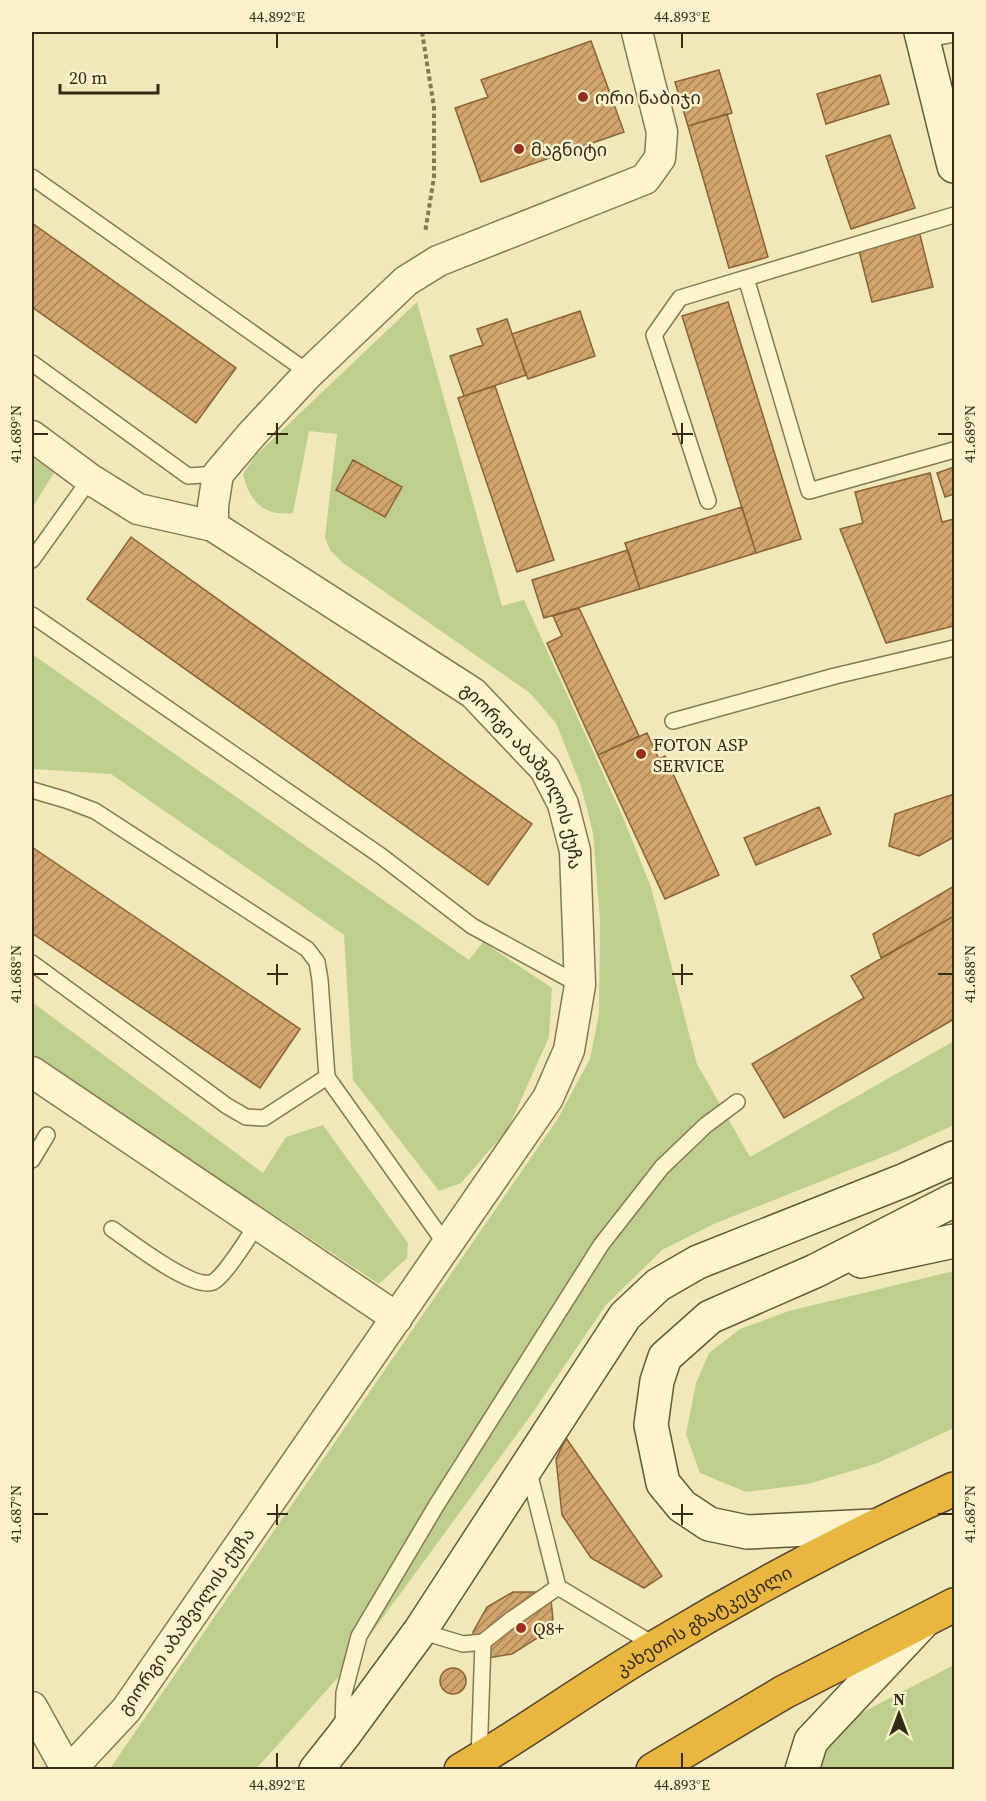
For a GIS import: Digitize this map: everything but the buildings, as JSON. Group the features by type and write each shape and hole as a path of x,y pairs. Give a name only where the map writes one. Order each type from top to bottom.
{"highway":[{"name":"კახეთის გზატკეცილი","path":"470,1764 656,1646 790,1568 873,1526 954,1489"},
{"path":"653,1770 784,1692 940,1612"}],"main road":[{"path":"933,35 954,166"},
{"path":"316,1770 420,1631 625,1316 658,1285 699,1262 905,1180 949,1159"},
{"path":"873,1526 747,1532 709,1524 682,1506 663,1483 651,1425 657,1381 665,1357 710,1317 815,1271 954,1200"},
{"path":"815,1271 954,1241"},
{"path":"802,1770 812,1741 940,1612"}],"street":[{"path":"213,526 213,506 218,474 309,373 406,281 438,261 645,179 660,158 662,132 637,32"},
{"name":"გიორგი აბაშვილის ქუჩა","path":"32,436 138,509 213,526 473,693 544,769 563,804 574,851 580,985 569,1050 548,1098 126,1710 69,1770 32,1707"},
{"path":"32,1072 397,1318"}],"lane":[{"path":"32,177 309,373"},
{"path":"708,501 654,335 680,298 954,215"},
{"path":"746,278 809,491 954,450"},
{"path":"32,363 188,476 218,474"},
{"path":"32,561 90,478"},
{"path":"32,615 381,856 472,927 580,985"},
{"path":"673,721 835,676 954,648"},
{"path":"32,790 95,811 307,949 316,962 320,980 327,1077 447,1246"},
{"path":"32,963 227,1106 246,1117 264,1118 327,1077"},
{"path":"343,1736 345,1693 359,1636 436,1506 601,1245 662,1167 706,1125 737,1102"},
{"path":"32,1160 47,1135"},
{"path":"112,1229 185,1278 200,1283 212,1282 225,1271 258,1223"},
{"path":"528,1465 558,1587 656,1646"},
{"path":"420,1631 463,1644 483,1642 558,1587"},
{"path":"470,1764 483,1642"}],"path":[{"path":"422,32 434,107 434,177 424,237 438,261"}],"green space":[{"path":"417,302 502,606 524,600 622,815 651,887 697,1064 750,1157 954,1041 954,1125 890,1154 716,1223 662,1250 605,1306 531,1415 343,1672 256,1769 109,1770 557,1120 590,1059 599,1014 600,919 593,833 581,786 556,723 530,693 343,563 330,550 325,537 337,434 309,431 293,513 274,512 259,505 249,492 243,474 256,455"},
{"path":"32,457 54,473 32,508"},
{"path":"32,654 469,960 483,942 552,988 549,1037 508,1129 461,1183 439,1191 353,1080 344,935 111,774 32,769"},
{"path":"32,1002 263,1173 286,1137 323,1125 408,1243 407,1258 379,1284 32,1056"},
{"path":"954,1271 954,1428 878,1463 808,1484 746,1492 700,1473 686,1434 696,1383 709,1353 740,1329 789,1311"},
{"path":"954,1665 954,1769 817,1770 830,1729"}],"place":[{"name":"ორი ნაბიჯი","path":"583,97"},
{"name":"მაგნიტი","path":"519,149"},
{"name":"FOTON ASP SERVICE","path":"641,754"},
{"name":"Q8+","path":"521,1628"}]}
